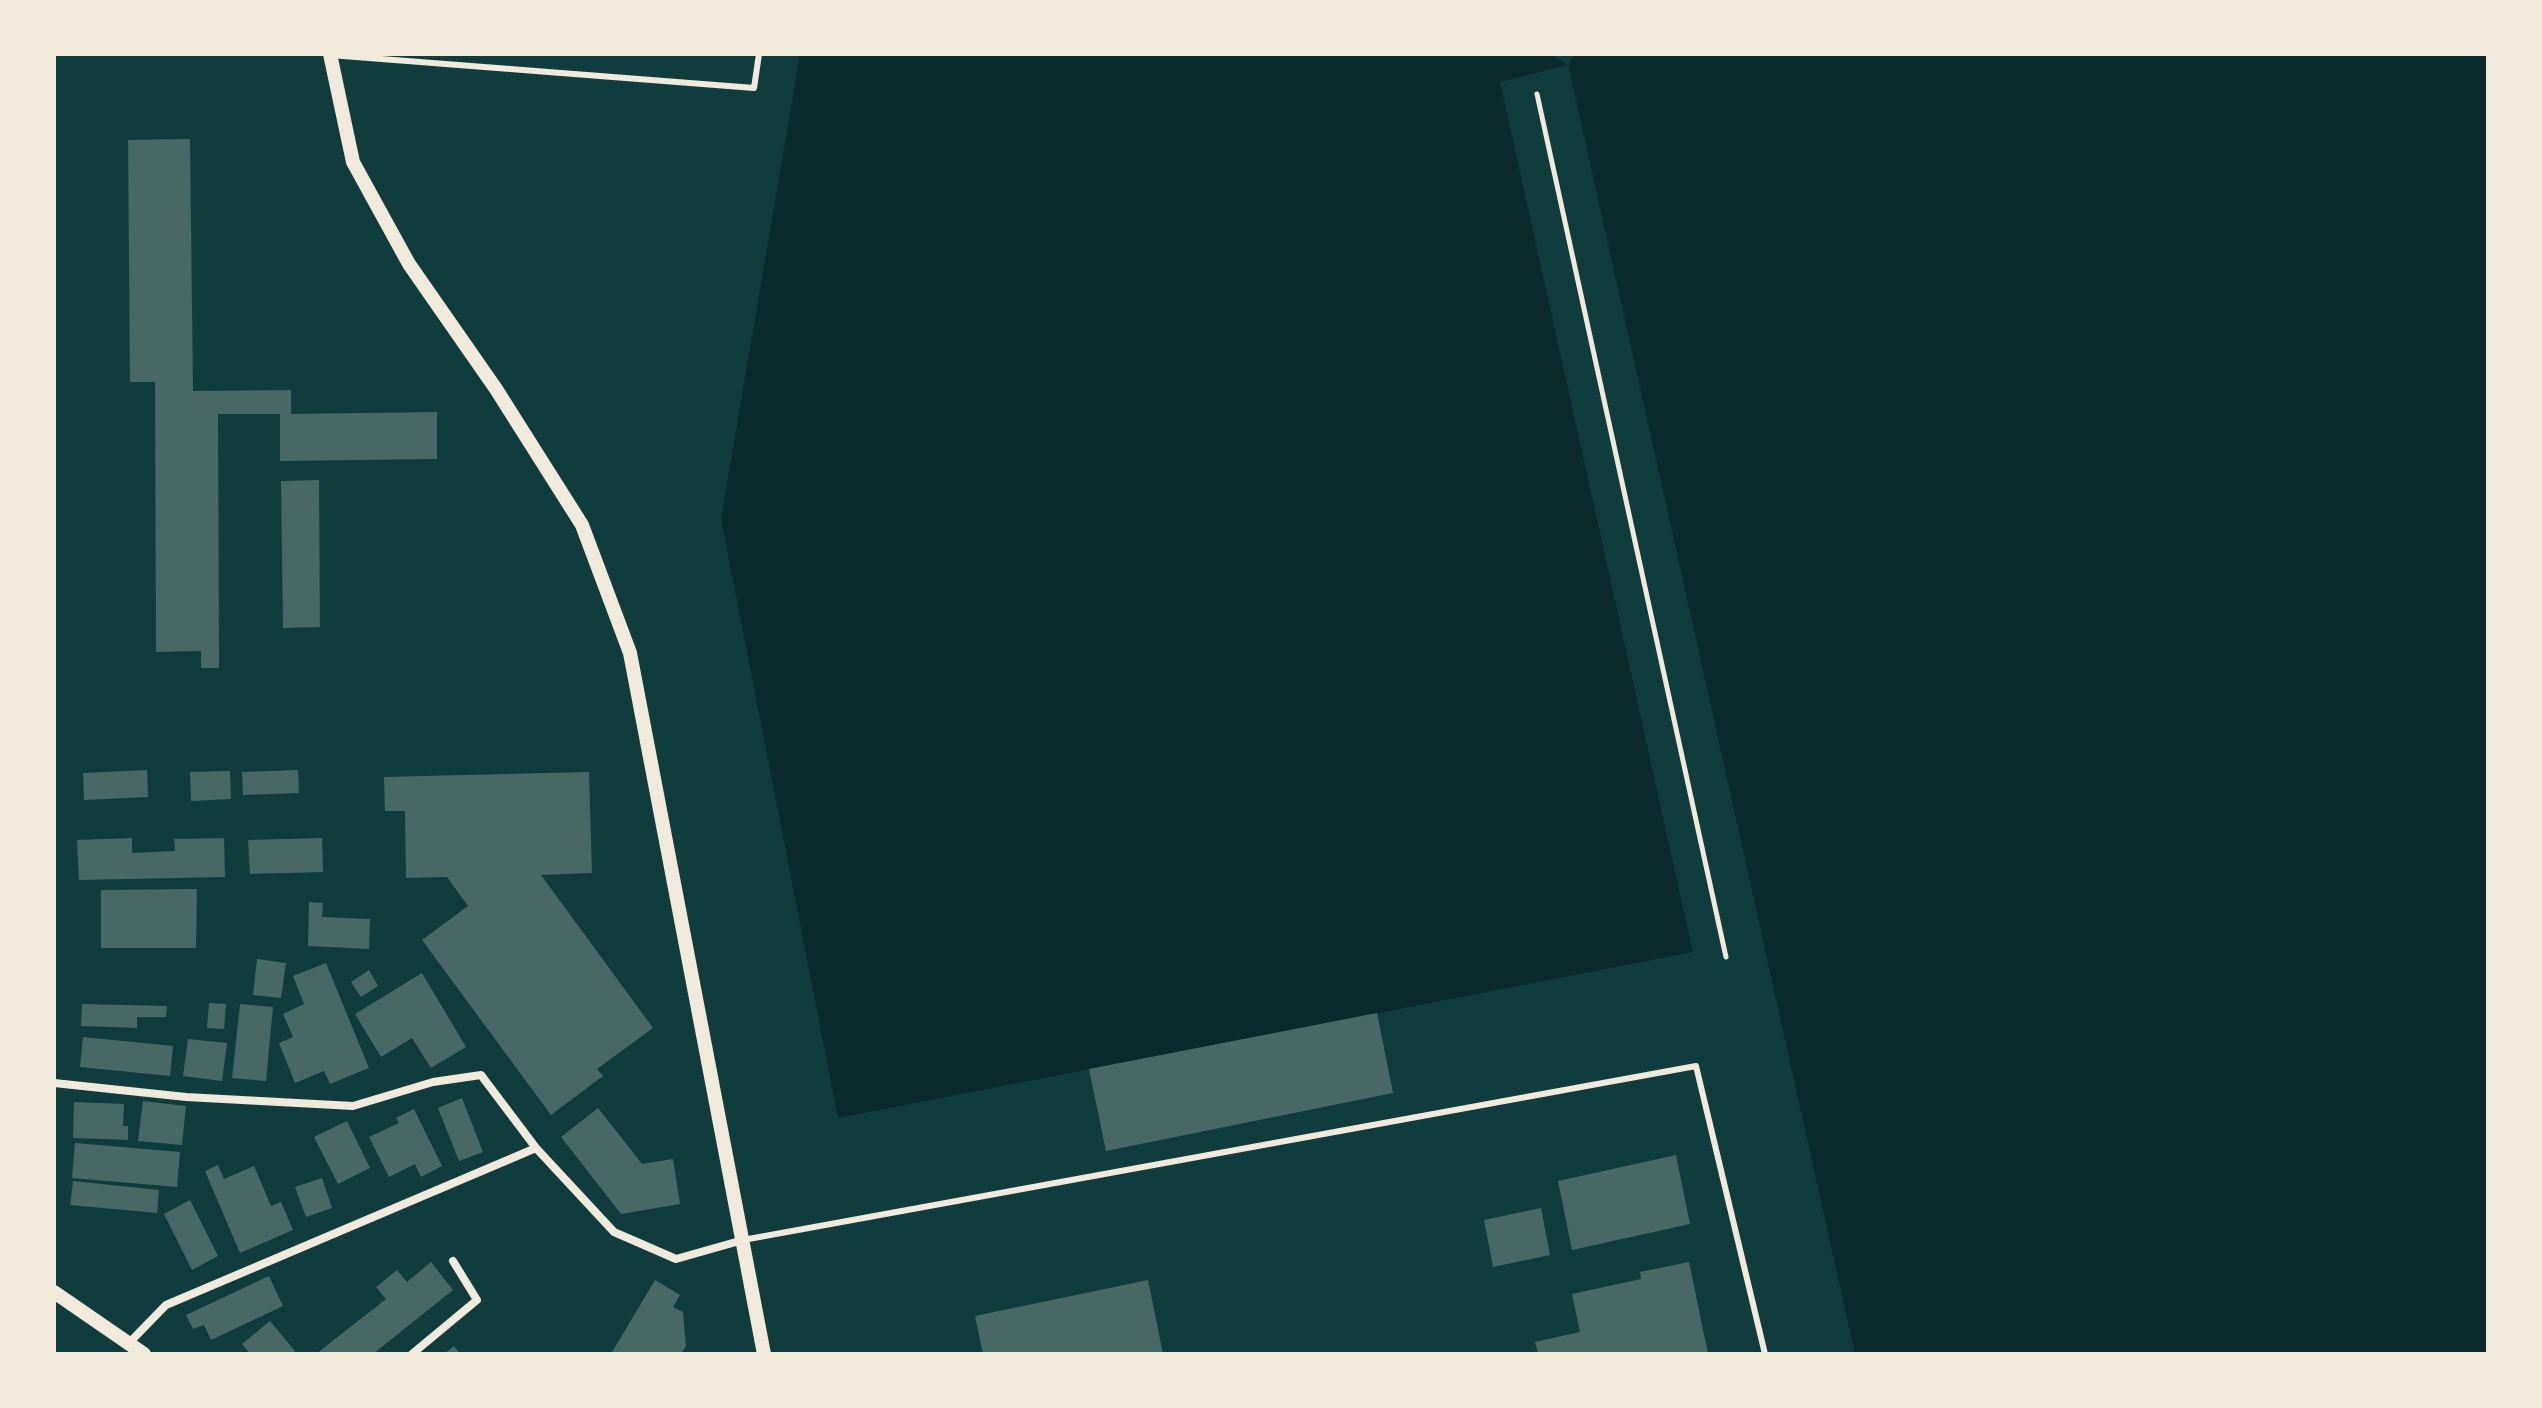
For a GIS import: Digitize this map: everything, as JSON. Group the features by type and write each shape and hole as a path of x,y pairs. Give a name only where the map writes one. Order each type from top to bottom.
{"street":[{"path":"321,54 330,54 353,162 409,264 496,389 582,525 630,653 764,1354"},
{"path":"54,1083 186,1097 353,1106 433,1082 481,1075 536,1148 614,1232 676,1259 743,1240"},
{"path":"129,1343 166,1305 536,1148"},
{"path":"412,1354 477,1300 453,1261"},
{"path":"54,1292 144,1354"}],"lane":[{"path":"330,54 754,88 759,54"},
{"path":"743,1240 1696,1066 1765,1354"}],"path":[{"path":"1537,94 1726,957"}],"water":[{"path":"800,54 2488,54 2488,1354 1855,1354 1568,65 1501,83 1693,952 838,1118 721,519"}],"pier":[{"path":"1552,54 1575,54 1568,65 1764,945 1760,945 1565,69 1505,85 1697,952 1693,952 1500,82 1567,65"}],"building":[{"path":"190,139 193,391 291,390 291,414 437,412 437,459 280,461 280,414 218,414 219,668 201,668 201,651 156,652 155,382 130,382 128,140"},
{"path":"319,480 320,627 283,628 281,481"},
{"path":"147,770 148,797 84,800 83,773"},
{"path":"298,770 299,793 243,795 242,772"},
{"path":"230,771 231,799 191,801 190,772"},
{"path":"589,772 592,873 541,875 653,1028 597,1069 603,1076 551,1115 422,940 468,906 447,877 406,878 405,811 385,811 384,777"},
{"path":"132,838 132,853 175,851 174,839 224,838 225,877 79,880 77,840"},
{"path":"322,838 323,872 250,874 248,840"},
{"path":"197,889 196,948 101,948 101,890"},
{"path":"309,902 323,903 322,917 370,919 369,949 308,946"},
{"path":"257,959 286,963 281,998 253,995"},
{"path":"326,963 369,1068 330,1084 324,1071 295,1083 279,1043 293,1037 283,1014 304,1004 293,976"},
{"path":"369,970 378,986 361,997 351,982"},
{"path":"422,973 466,1047 431,1068 412,1038 381,1057 355,1014"},
{"path":"209,1003 226,1004 224,1029 207,1028"},
{"path":"82,1004 167,1006 166,1017 137,1017 137,1028 81,1026"},
{"path":"240,1004 273,1007 266,1081 232,1078"},
{"path":"1377,1013 1393,1093 1106,1151 1089,1069"},
{"path":"83,1037 173,1046 170,1076 80,1067"},
{"path":"188,1039 227,1043 222,1081 183,1076"},
{"path":"462,1098 483,1152 459,1161 438,1108"},
{"path":"143,1101 186,1106 182,1145 138,1141"},
{"path":"74,1102 124,1104 123,1126 128,1126 128,1140 73,1138"},
{"path":"598,1108 642,1164 673,1159 680,1204 621,1214 561,1137"},
{"path":"414,1109 442,1166 421,1177 415,1164 389,1177 369,1137 399,1123 396,1118"},
{"path":"347,1121 370,1168 338,1184 314,1137"},
{"path":"75,1143 180,1152 177,1187 72,1178"},
{"path":"1676,1155 1690,1224 1572,1250 1558,1181"},
{"path":"218,1165 224,1179 254,1166 271,1206 281,1202 293,1230 240,1253 205,1171"},
{"path":"322,1178 332,1208 306,1217 295,1187"},
{"path":"73,1181 159,1190 157,1213 70,1205"},
{"path":"190,1200 218,1256 192,1270 164,1214"},
{"path":"1541,1208 1550,1255 1493,1267 1484,1220"},
{"path":"431,1262 453,1290 373,1354 316,1354 386,1299 376,1287 397,1270 407,1282"},
{"path":"1689,1262 1708,1354 1538,1354 1535,1342 1580,1332 1572,1294 1641,1279 1640,1272"},
{"path":"269,1276 283,1306 211,1340 204,1325 193,1329 186,1315"},
{"path":"655,1280 680,1295 673,1307 683,1312 686,1346 681,1354 611,1354"},
{"path":"1148,1280 1163,1354 983,1354 975,1316"},
{"path":"270,1321 295,1351 292,1354 250,1354 242,1344"},
{"path":"454,1346 460,1354 444,1354"}]}
